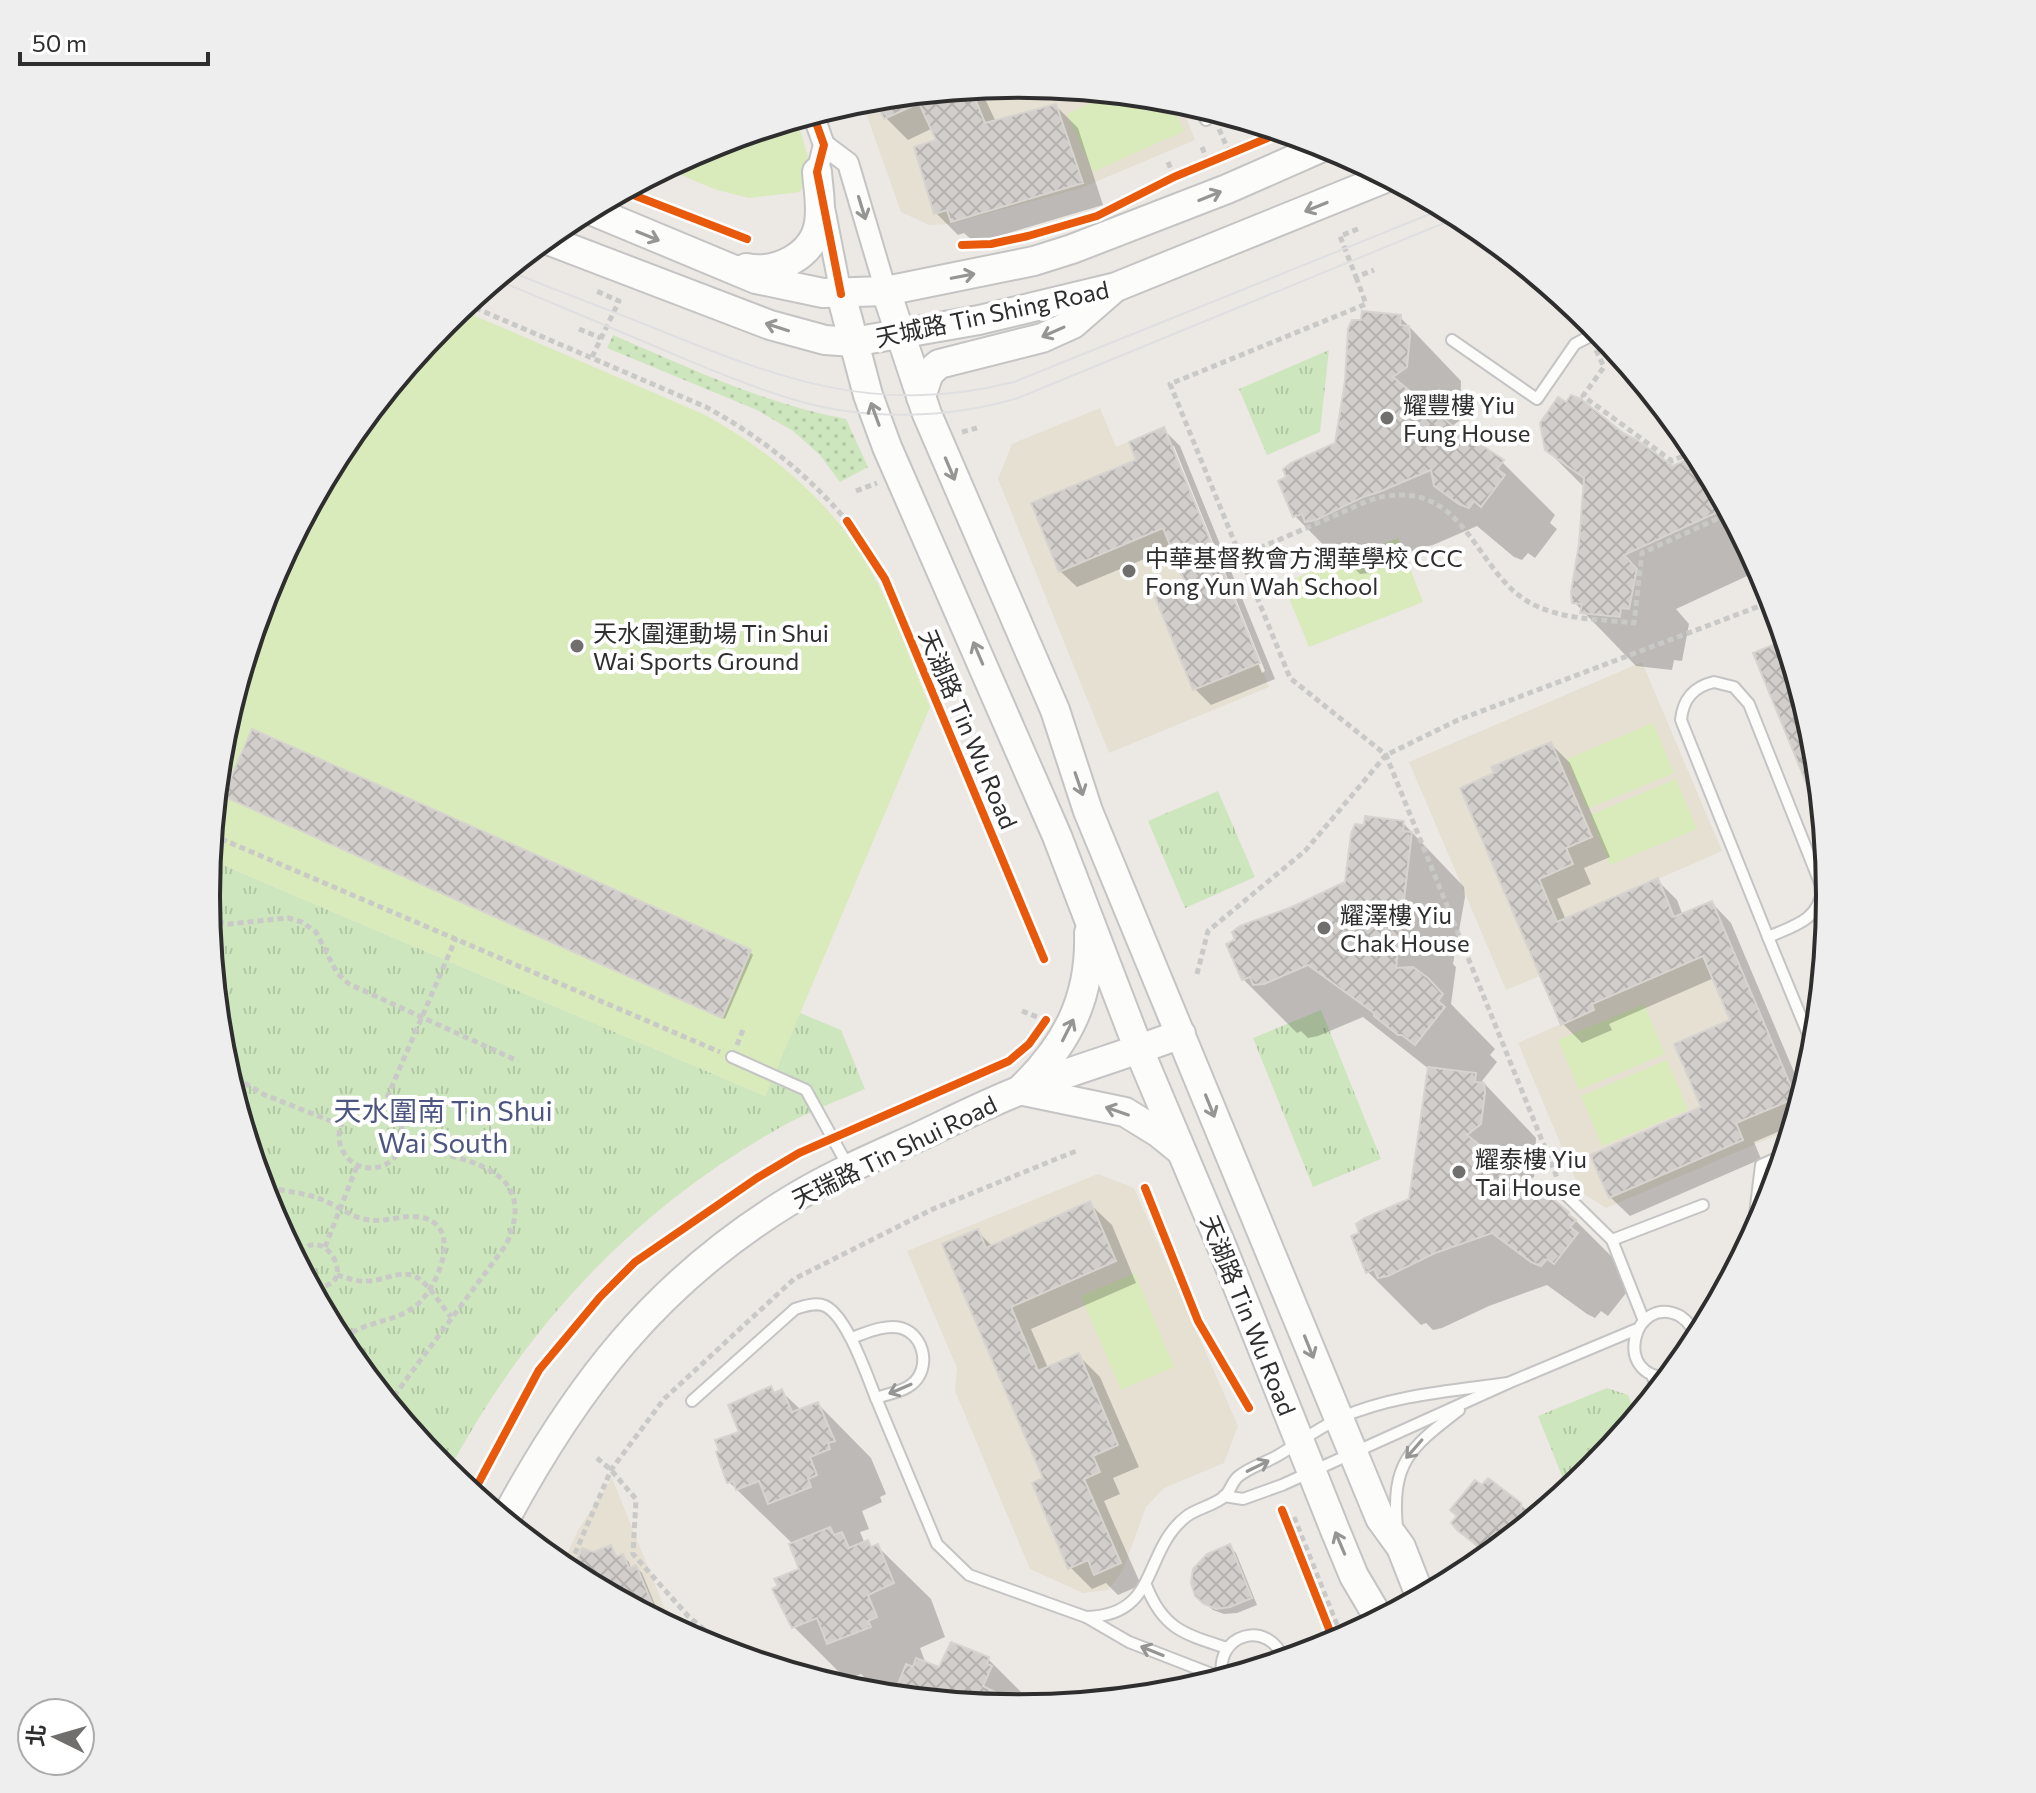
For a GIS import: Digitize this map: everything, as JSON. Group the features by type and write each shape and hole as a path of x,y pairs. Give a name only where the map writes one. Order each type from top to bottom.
{"main road":[{"name":"天城路 Tin Shing Road","path":"603,215 756,279 796,289 841,294 886,291 1034,261 1072,249 1227,189 1309,153"},
{"path":"710,260 759,271 777,268 796,258 819,226 820,158"},
{"name":"天城路 Tin Shing Road","path":"558,244 770,325 825,340 853,342 900,336 1002,315 1116,287 1375,182"},
{"path":"921,397 929,373 939,364 1042,338 1073,324 1116,287"},
{"name":"天湖路 Tin Wu Road","path":"886,291 921,397 1055,710 1088,811 1338,1419 1380,1518 1401,1547 1417,1588"},
{"name":"天湖路 Tin Wu Road","path":"841,294 874,413 887,447 1057,836 1139,1050 1311,1473 1354,1576 1375,1611"},
{"path":"1020,1091 1045,1065 1068,1033 1079,1006 1090,952 1089,919"},
{"name":"天瑞路 Tin Shui Road","path":"509,1511 547,1444 595,1374 644,1316 712,1255 786,1203 849,1168 1020,1091 1181,1034"},
{"path":"1020,1091 1125,1112 1182,1152"}],"street":[{"path":"815,124 841,294"},
{"path":"820,158 848,163 886,291"}],"lane":[{"path":"1452,340 1537,399 1575,344 1587,337"},
{"path":"1805,1028 1681,720 1686,699 1693,691 1714,682 1734,687 1749,704 1816,872"},
{"path":"1768,937 1810,917 1816,908"},
{"path":"732,1057 806,1090 849,1168"},
{"path":"1757,1200 1761,1165 1771,1161"},
{"path":"1563,1192 1612,1240 1641,1325 1633,1350 1643,1369 1656,1375"},
{"path":"1612,1240 1703,1205"},
{"path":"692,1401 795,1309 804,1305 824,1306 833,1312 851,1338 937,1544 969,1575 1086,1617 1129,1642 1206,1673"},
{"path":"1224,1496 1243,1499 1311,1473 1641,1325 1653,1315 1674,1314 1691,1326"},
{"path":"851,1338 882,1328 900,1328 914,1336 923,1350 924,1364 919,1377 910,1386 876,1398"},
{"path":"1652,1375 1654,1379"},
{"path":"1086,1617 1102,1617 1118,1612 1133,1602 1146,1585 1160,1551 1177,1523 1224,1496 1236,1477 1338,1419 1383,1402 1508,1383"},
{"path":"1401,1547 1395,1506 1401,1466 1412,1449 1473,1398"},
{"path":"1146,1585 1162,1618 1175,1629 1227,1648"},
{"path":"1220,1669 1227,1648 1243,1636 1263,1636 1280,1651"}],"path":[{"path":"1223,138 1230,154"},
{"path":"1202,147 1208,163"},
{"path":"1161,183 1174,177 1168,162"},
{"path":"1358,229 1340,236 1366,304 1170,384 1290,678 1386,755 1563,1192"},
{"path":"1356,277 1374,270"},
{"path":"592,357 619,301 594,290"},
{"path":"478,309 706,407 738,425 797,469 853,530"},
{"path":"579,329 601,338"},
{"path":"1590,339 1604,367 1583,396 1672,461 1684,456"},
{"path":"1241,556 1372,500 1400,495 1414,497 1429,501 1455,519 1477,542 1504,582 1537,607 1565,616 1634,623 1642,553 1721,517"},
{"path":"1197,974 1208,931 1305,851 1386,755 1458,720 1761,605"},
{"path":"221,839 732,1057 744,1027"},
{"path":"220,922 288,918 302,922 316,932 337,973 349,984 518,1061"},
{"path":"383,1107 456,938"},
{"path":"1022,1011 1046,1020 1038,1033"},
{"path":"242,1082 265,1095 341,1125"},
{"path":"367,1104 383,1107 399,1120 403,1133 402,1146 389,1163 378,1168 357,1166 341,1149 341,1125 356,1108 367,1104"},
{"path":"395,1395 506,1245 515,1226 515,1205 507,1185 493,1170 473,1162 402,1146"},
{"path":"325,1247 357,1166"},
{"path":"275,1189 324,1200 363,1219 392,1221 415,1216 436,1225 442,1232 444,1257 430,1291 397,1318 358,1328 350,1334"},
{"path":"511,1426 539,1370 600,1297 635,1262 687,1228"},
{"path":"303,1252 314,1246 325,1247 334,1253 338,1264 337,1275 321,1287"},
{"path":"337,1275 371,1282 412,1275 420,1278 451,1317"},
{"path":"597,1458 636,1499 633,1554 688,1616 706,1632"},
{"path":"1282,1510 1330,1631"},
{"path":"1294,1517 1338,1628"}],"shaded area":[{"path":"966,100 1070,100 1185,116 1195,140 1081,188 949,224 929,225 901,212 866,112"},
{"name":"中華基督教會方潤華學校 CCC Fong Yun Wah School","path":"1100,408 1116,447 1164,427 1269,687 1109,753 998,479 1012,444"},
{"path":"1642,662 1722,851 1658,879 1674,917 1712,901 1792,1090 1780,1134 1606,1208 1581,1192 1518,1043 1561,1024 1540,976 1506,990 1409,762"},
{"path":"1098,1174 1134,1188 1238,1426 1224,1463 1164,1488 1146,1507 1123,1570 1108,1590 1083,1593 1030,1569 955,1391 957,1368 907,1251"},
{"path":"612,1478 667,1614 567,1555 577,1532"}],"green space":[{"path":"1092,102 1122,105 1176,113 1184,131 1093,172 1067,114"},
{"path":"800,128 811,168 800,192 749,198 714,189 679,174 761,140"},
{"name":"天水圍運動場 Tin Shui Wai Sports Ground","path":"472,315 703,414 730,429 780,465 824,507 862,555 892,612 930,707 765,1096 221,864 226,792 235,741 262,640 280,591 326,497 354,453 418,370"},
{"path":"613,335 757,395 846,419 868,467 840,482 820,455 793,431 757,410 607,348"},
{"path":"1329,350 1320,432 1267,455 1239,389"},
{"path":"1398,538 1423,602 1309,647 1283,583"},
{"path":"1653,723 1674,773 1587,809 1567,759"},
{"path":"1676,779 1697,829 1610,865 1590,815"},
{"path":"1218,791 1255,877 1185,908 1148,821"},
{"path":"221,864 765,1096 800,1013 841,1030 865,1089 791,1122 728,1159 678,1195 632,1234 588,1276 548,1321 511,1369 454,1462 385,1383 354,1340 302,1250 262,1153 235,1052 221,949"},
{"path":"1644,1004 1665,1054 1579,1090 1558,1040"},
{"path":"1321,1010 1381,1159 1313,1187 1253,1038"},
{"path":"1667,1060 1688,1110 1602,1146 1581,1096"},
{"path":"1135,1273 1174,1367 1121,1390 1081,1296"},
{"path":"1607,1388 1628,1395 1632,1406 1563,1479 1538,1416"}],"building":[{"path":"975,100 985,123 1056,104 1083,183 951,222 947,210 934,214 914,147 936,140 920,104"},
{"path":"915,105 884,119 880,110"},
{"name":"耀豐樓 Yiu Fung House","path":"1362,311 1401,315 1400,325 1409,326 1407,367 1393,377 1454,427 1504,460 1497,469 1505,475 1481,507 1474,501 1469,508 1459,504 1434,486 1431,470 1316,520 1305,522 1302,514 1293,517 1278,481 1286,477 1283,469 1291,463 1335,443 1345,381 1348,329 1352,320 1361,320"},
{"path":"1571,395 1581,399 1623,433 1673,466 1686,460 1718,512 1624,555 1637,569 1629,609 1621,608 1620,617 1580,613 1582,604 1572,603 1584,478 1545,450 1540,423 1558,397 1566,402"},
{"path":"1164,427 1260,663 1193,690 1155,597 1186,585 1163,528 1059,572 1031,503 1136,460 1129,442"},
{"path":"1775,644 1801,741 1810,792 1753,653"},
{"path":"252,729 751,950 722,1018 226,797"},
{"path":"1551,742 1592,837 1566,848 1573,864 1539,879 1557,922 1658,878 1674,917 1712,901 1792,1089 1790,1101 1736,1123 1743,1140 1609,1198 1590,1155 1701,1107 1674,1044 1730,1020 1703,956 1592,1004 1594,1010 1561,1025 1460,788 1494,773 1491,767"},
{"name":"耀澤樓 Yiu Chak House","path":"1365,816 1404,821 1403,831 1412,832 1396,968 1413,967 1428,978 1443,994 1438,1001 1445,1007 1415,1045 1308,965 1264,984 1253,985 1250,977 1242,980 1226,944 1235,940 1232,932 1240,926 1292,907 1345,882 1351,834 1355,824 1364,825"},
{"name":"耀泰樓 Yiu Tai House","path":"1428,1067 1476,1073 1475,1082 1484,1083 1485,1093 1481,1124 1467,1135 1576,1220 1570,1227 1578,1233 1554,1264 1547,1259 1541,1266 1531,1262 1492,1233 1435,1253 1388,1276 1378,1278 1374,1269 1366,1273 1351,1236 1359,1233 1356,1224 1365,1218 1409,1199"},
{"path":"1090,1201 1116,1261 1011,1307 1038,1371 1079,1353 1118,1445 1093,1456 1100,1472 1084,1479 1121,1563 1094,1575 1088,1560 1068,1569 1032,1483 1043,1478 942,1244 978,1229 986,1248"},
{"path":"771,1386 774,1393 782,1389 792,1412 818,1402 835,1441 828,1443 830,1449 810,1457 817,1475 808,1479 811,1487 768,1504 759,1481 736,1490 733,1481 727,1483 715,1440 739,1432 728,1405"},
{"path":"1488,1478 1521,1503 1521,1516 1480,1547 1451,1523 1457,1516 1450,1510 1475,1480 1482,1485"},
{"path":"830,1527 834,1535 842,1532 849,1548 868,1540 871,1547 878,1544 894,1583 868,1595 877,1617 868,1621 871,1627 827,1644 817,1618 792,1628 772,1589 778,1586 774,1579 799,1569 789,1544"},
{"path":"1230,1544 1252,1598 1216,1609 1195,1596 1191,1583 1193,1569 1207,1554"},
{"path":"611,1545 616,1557 623,1554 629,1568 636,1565 654,1607 576,1561 582,1548 593,1552"},
{"path":"951,1642 989,1657 987,1664 992,1666 983,1686 1000,1694 898,1685 906,1664 913,1667 916,1658 939,1667"}],"tram line":[{"path":"518,274 740,362 784,376 827,387 871,393 916,395 963,392 1014,382 1431,214"},
{"path":"507,284 760,389 850,412 906,415 963,410 1018,398 1445,223"}],"cycle path":[{"path":"816,124 824,145 817,172 841,294"},
{"path":"962,245 991,244 1097,216 1174,177 1268,138"},
{"path":"636,196 747,239"},
{"path":"847,521 885,579 1044,959"},
{"path":"478,1484 539,1370 600,1297 635,1262 757,1178 799,1153 1009,1061 1029,1044 1046,1020"},
{"path":"1145,1188 1198,1321 1249,1408"},
{"path":"1282,1510 1330,1631"}],"place":[{"name":"耀豐樓 Yiu Fung House","path":"1387,418"},
{"name":"中華基督教會方潤華學校 CCC Fong Yun Wah School","path":"1129,571"},
{"name":"天水圍運動場 Tin Shui Wai Sports Ground","path":"577,646"},
{"name":"耀澤樓 Yiu Chak House","path":"1324,928"},
{"name":"耀泰樓 Yiu Tai House","path":"1459,1172"}],"district":[{"name":"天水圍南 Tin Shui Wai South","path":"443,1126"}]}
